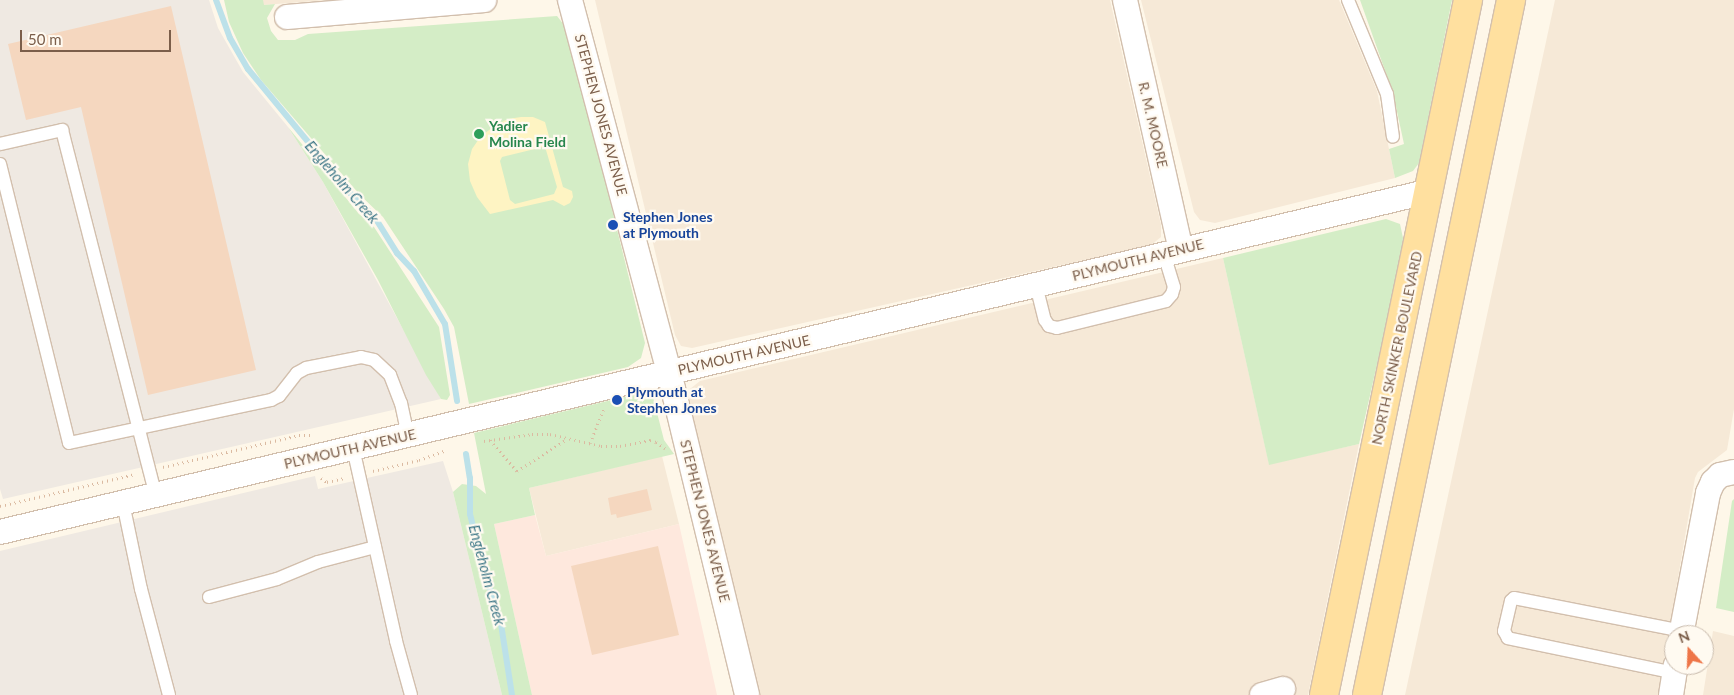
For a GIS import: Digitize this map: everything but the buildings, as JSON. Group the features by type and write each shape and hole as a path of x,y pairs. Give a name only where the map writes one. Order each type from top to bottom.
{"main road":[{"name":"NORTH SKINKER BOULEVARD","path":"1324,695 1430,191 1468,0"},
{"path":"1367,695 1511,0"}],"street":[{"path":"287,17 484,0"},
{"name":"STEPHEN JONES AVENUE","path":"570,0 669,372 747,695"},
{"name":"R. M. MOORE","path":"1125,0 1172,252"},
{"name":"PLYMOUTH AVENUE","path":"0,532 1430,191"},
{"path":"1683,625 1708,493 1713,482 1727,473"}],"lane":[{"path":"1348,0 1387,94 1393,137"},
{"path":"0,144 62,130 137,428 156,495"},
{"path":"0,164 69,443 271,400 280,396 297,373 306,368 362,357 374,360 390,375 401,403 408,435"},
{"path":"1036,285 1044,320 1049,326 1058,328 1166,301 1172,294 1174,286 1172,252"},
{"path":"354,448 374,547 411,695"},
{"path":"123,503 141,589 169,695"},
{"path":"209,598 277,579 318,562 374,547"},
{"path":"1664,629 1514,598 1511,600 1504,631 1508,638 1674,678"}],"path":[{"path":"590,443 607,404"},
{"path":"165,466 299,434 308,434 312,442"},
{"path":"480,442 532,434 550,434 610,447 650,440 661,444 667,454"},
{"path":"489,440 517,471 568,438"},
{"path":"369,472 452,449"},
{"path":"319,472 322,479 327,482 348,477"},
{"path":"0,506 135,474"}],"shaded area":[{"path":"0,0 209,0 218,28 243,72 288,127 323,182 441,399 3,499 0,489"},
{"path":"263,0 329,0 263,5"},
{"path":"595,0 1110,0 1161,225 1161,237 1151,245 692,348 681,346 675,335"},
{"path":"1141,0 1339,0 1377,91 1395,178 1215,223 1200,220 1194,212"},
{"path":"1555,0 1734,0 1734,409 1727,450 1698,472 1695,478 1670,625 1664,625 1664,660 1658,695 1405,695"},
{"path":"1223,258 1269,464 1359,444 1308,695 759,695 689,404 690,389 700,381"},
{"path":"662,456 679,524 546,556 529,488"},
{"path":"443,461 453,492 502,695 0,695 0,551 315,476 318,489"},
{"path":"535,515 546,556 679,524 717,695 532,695 494,524"},
{"path":"1714,631 1734,636 1734,695 1703,695 1706,675 1714,675"}],"green space":[{"path":"224,0 263,0 264,5 275,4 267,18 271,31 278,40 295,40 308,34 557,16 568,30 645,343 641,358 628,367 469,404 454,327 444,309 383,217 360,195 261,80 243,53 229,22"},
{"path":"1360,0 1452,0 1419,163 1413,171 1395,178 1389,149 1404,144 1393,93"},
{"path":"288,127 359,214 374,227 439,327 450,395 447,400 441,399 426,375 378,280 323,182"},
{"path":"1386,219 1400,224 1403,238 1402,254 1359,444 1269,465 1223,258"},
{"path":"641,393 653,397 664,440 674,454 529,488 535,515 494,524 532,695 502,695 453,492 462,484 476,486 486,494 474,433"},
{"path":"1734,499 1734,612 1716,608 1732,501"}],"sand":[{"path":"533,117 545,122 563,187 572,191 573,197 570,203 564,206 553,200 490,214 477,197 470,181 468,164 472,149 481,136 508,119","holes":["543,147 546,150 557,187 554,194 515,204 510,200 500,161 502,157"]}],"waterway":[{"name":"Engleholm Creek","path":"216,0 230,38 248,69 351,194 374,216 397,253 414,271 445,324 457,401"},
{"name":"Engleholm Creek","path":"466,454 470,478 470,514 482,563 501,624 512,695"}],"place":[{"name":"Yadier Molina Field","path":"479,134"},
{"name":"Stephen Jones at Plymouth","path":"613,225"},
{"name":"Plymouth at Stephen Jones","path":"617,400"}]}
